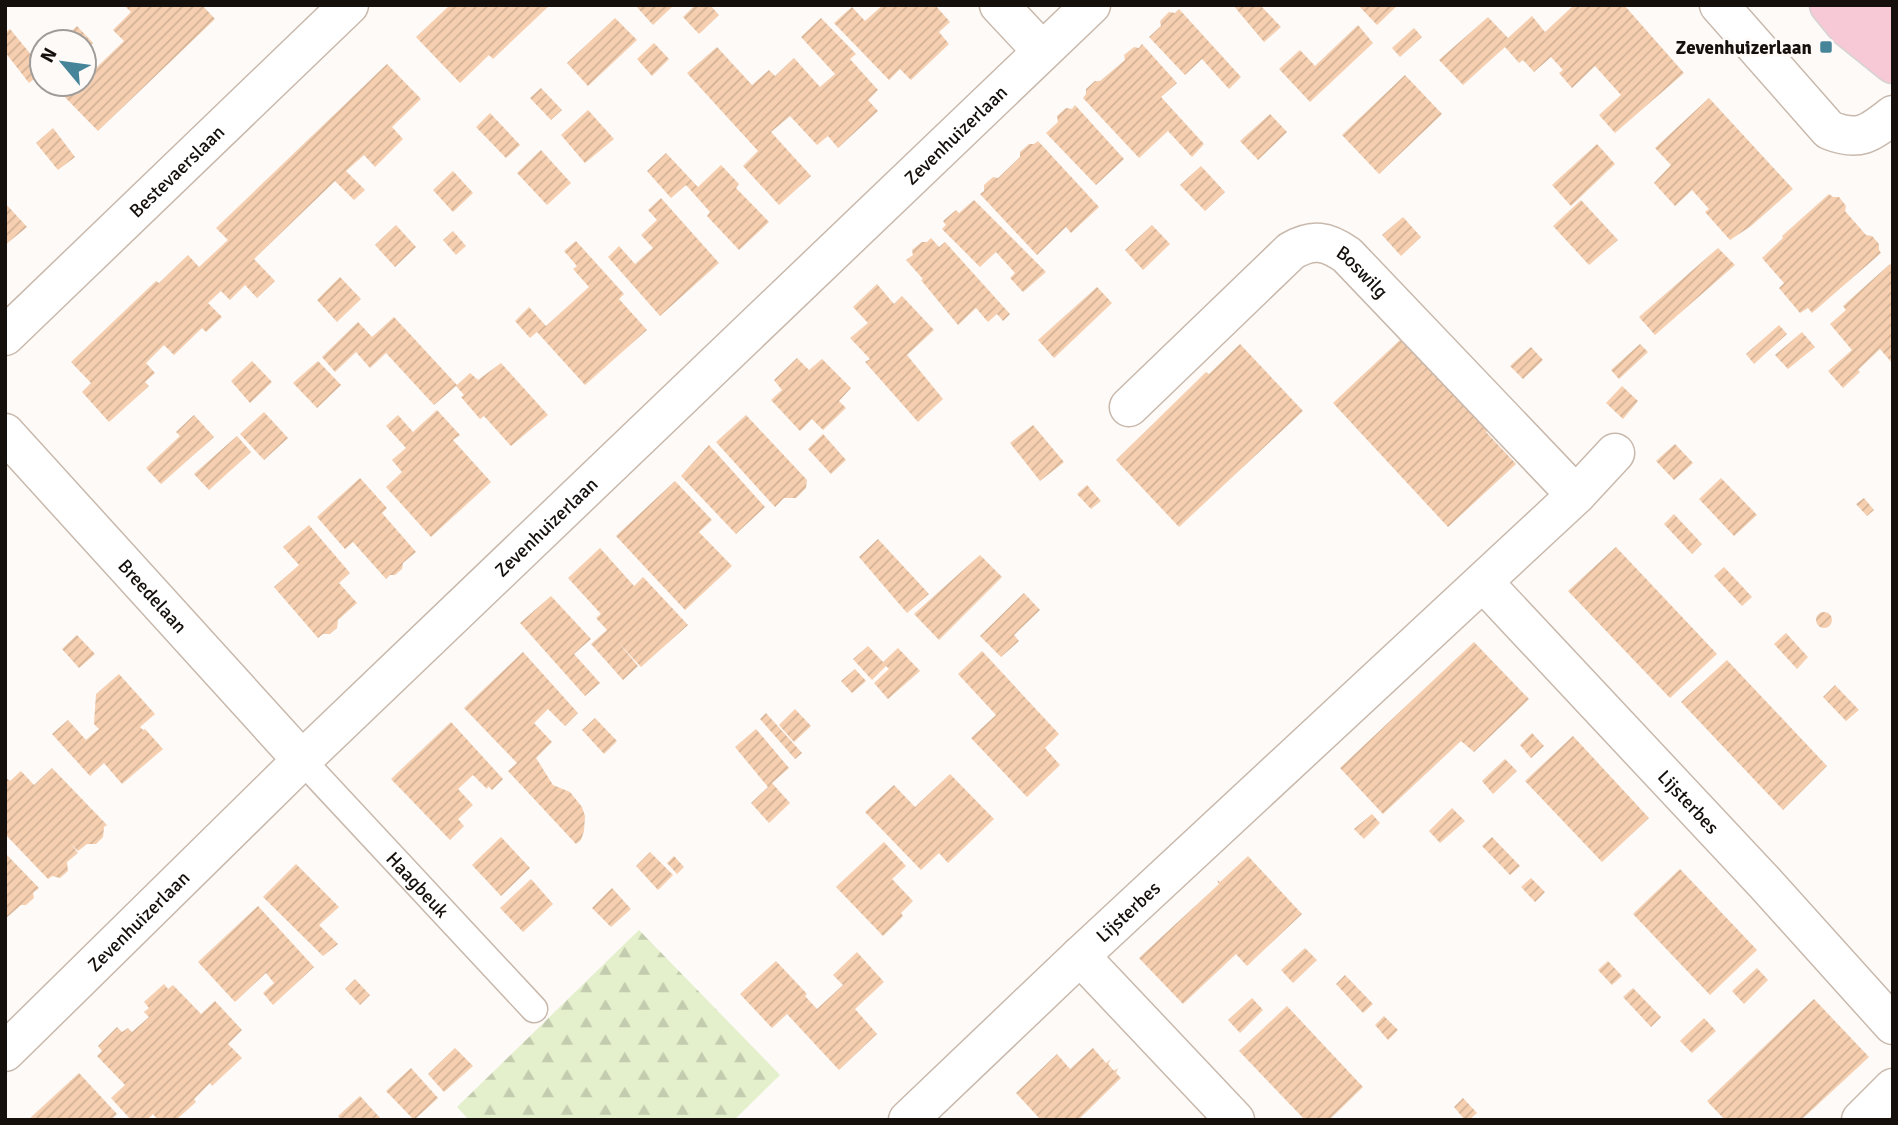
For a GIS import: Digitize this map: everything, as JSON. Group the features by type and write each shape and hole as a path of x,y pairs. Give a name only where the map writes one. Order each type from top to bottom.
{"main road":[{"path":"1829,5 1847,27 1893,64"},
{"path":"1871,5 1893,39"}],"street":[{"name":"Bestevaerslaan","path":"5,336 349,5"},
{"path":"999,5 1042,51"},
{"name":"Zevenhuizerlaan","path":"5,1052 302,760 1091,5"},
{"path":"1719,5 1829,130 1846,137 1862,135 1893,115"},
{"name":"Boswilg","path":"1129,407 1291,251 1304,243 1322,241 1347,255 1576,495"},
{"name":"Breedelaan","path":"5,433 302,760"},
{"name":"Lijsterbes","path":"908,1120 1080,956 1576,495 1615,453"},
{"name":"Lijsterbes","path":"1483,582 1765,883 1893,1025"},
{"name":"Lijsterbes","path":"1080,956 1235,1120"},
{"path":"1861,1120 1893,1088"}],"lane":[{"name":"Haagbeuk","path":"302,760 534,1009"}],"green space":[{"path":"639,930 780,1075 734,1120 469,1120 457,1107"}],"building":[{"path":"124,5 202,5 215,19 98,131 66,98 98,98 98,66 124,41 113,30 131,12"},
{"path":"450,5 550,5 493,59 489,55 460,83 416,37"},
{"path":"635,5 674,5 653,25"},
{"path":"695,5 710,5 719,15 699,34 683,17"},
{"path":"883,5 935,5 950,22 939,32 949,44 911,80 900,69 889,80 834,23 852,7 865,21"},
{"path":"1233,5 1260,5 1281,27 1264,42"},
{"path":"1358,5 1398,5 1377,25"},
{"path":"1574,5 1624,5 1684,73 1615,133 1599,115 1621,95 1595,66 1572,88 1559,73 1563,70 1551,57 1534,72 1523,60 1519,63 1505,47 1463,85 1439,60 1488,17 1508,38 1532,16 1545,32"},
{"path":"1179,9 1241,77 1229,89 1202,59 1185,75 1149,37 1161,26 1160,21 1169,12 1175,13"},
{"path":"615,18 637,40 588,86 567,63"},
{"path":"821,18 856,54 850,59 878,90 868,100 878,111 838,148 828,136 817,145 790,116 771,132 811,176 779,205 743,166 758,151 687,73 717,47 752,85 769,70 775,76 794,58 820,87 835,74 801,37"},
{"path":"1358,25 1373,43 1310,102 1279,69 1300,50 1315,66"},
{"path":"1414,28 1422,37 1400,57 1392,48"},
{"path":"10,29 28,51 28,82 5,52 5,33"},
{"path":"654,43 669,59 652,76 637,59"},
{"path":"1142,44 1177,83 1161,97 1204,144 1192,157 1168,131 1139,158 1083,98 1086,89 1125,60 1124,55"},
{"path":"387,64 421,99 392,127 403,139 375,167 364,155 346,171 365,190 354,200 335,181 254,259 275,281 257,298 245,285 230,300 221,291 208,303 222,317 206,332 202,328 174,355 164,345 146,363 155,373 145,382 149,386 109,422 82,392 91,383 71,362 156,281 159,283 188,255 199,267 228,240 216,228"},
{"path":"1405,75 1442,114 1379,174 1342,135"},
{"path":"541,88 562,110 551,120 530,98"},
{"path":"1709,98 1793,189 1751,226 1730,240 1705,212 1709,209 1692,190 1675,206 1654,183 1671,165 1655,148"},
{"path":"1075,105 1124,159 1096,185 1046,133 1058,122 1057,116 1066,108 1072,109"},
{"path":"588,110 614,139 585,163 561,135"},
{"path":"490,113 520,145 506,158 476,127"},
{"path":"1270,114 1287,132 1258,160 1240,141"},
{"path":"53,128 75,157 58,170 36,143"},
{"path":"1038,141 1099,207 1071,233 1066,227 1037,255 980,194 984,191 984,185 993,177 998,178 1020,157 1020,152 1029,144"},
{"path":"1597,144 1615,164 1571,206 1552,185"},
{"path":"541,150 571,183 547,205 517,173"},
{"path":"666,153 698,187 721,165 739,184 736,188 769,222 739,250 707,216 710,212 686,185 671,198 647,171"},
{"path":"1201,166 1225,192 1205,211 1180,185"},
{"path":"453,171 473,193 453,212 433,190"},
{"path":"1829,194 1839,197 1846,206 1845,211 1866,235 1872,236 1879,244 1881,253 1812,313 1808,308 1800,313 1779,288 1784,283 1762,258"},
{"path":"661,198 719,263 660,316 608,257 619,246 635,264 653,248 641,235 657,220 648,210"},
{"path":"974,200 1046,272 1023,292 1010,278 1015,273 996,252 980,267 942,229 946,225 943,221 956,210 959,213"},
{"path":"1581,200 1618,240 1589,265 1553,226"},
{"path":"5,203 27,227 5,245"},
{"path":"1403,217 1421,237 1401,256 1382,235"},
{"path":"396,225 416,247 395,267 375,245"},
{"path":"1152,225 1170,244 1143,270 1125,250"},
{"path":"453,231 466,246 456,255 443,240"},
{"path":"931,238 939,247 945,242 1010,314 1003,321 997,314 988,322 976,308 958,325 906,260 913,255 912,250"},
{"path":"576,241 624,294 619,299 647,330 585,385 537,332 530,338 515,321 529,307 546,326 589,287 573,269 577,266 564,251"},
{"path":"1718,248 1735,265 1655,335 1639,317"},
{"path":"1890,264 1893,267 1893,364 1880,349 1843,388 1828,371 1852,350 1830,324 1846,310 1843,306"},
{"path":"340,277 361,299 337,322 317,300"},
{"path":"877,284 894,304 902,296 934,330 907,355 943,399 918,422 865,362 870,359 850,338 868,323 853,307"},
{"path":"1097,287 1112,303 1054,358 1038,340"},
{"path":"394,317 457,385 470,373 478,380 501,363 548,415 511,446 484,416 480,419 461,397 464,395 456,386 434,405 386,353 370,368 356,352 335,372 322,357 358,322 372,337"},
{"path":"1779,325 1787,334 1754,364 1746,354"},
{"path":"1802,332 1815,347 1788,369 1775,355"},
{"path":"1400,340 1488,430 1486,432 1516,464 1448,527 1333,403"},
{"path":"1240,344 1303,411 1179,527 1116,460 1206,372 1209,374"},
{"path":"1640,344 1648,352 1619,379 1611,370"},
{"path":"1531,347 1543,360 1523,379 1510,366"},
{"path":"797,358 809,370 822,359 851,388 839,401 846,408 823,430 812,419 800,431 771,400 782,390 774,380"},
{"path":"252,361 272,382 250,403 231,381"},
{"path":"318,361 341,385 317,408 293,383"},
{"path":"1622,386 1638,401 1623,419 1606,403"},
{"path":"437,410 460,435 453,440 491,482 431,537 386,487 402,472 392,460 406,448 386,426 398,415 413,432"},
{"path":"264,412 288,438 264,460 240,434"},
{"path":"194,415 214,437 161,484 146,468 180,436 176,432"},
{"path":"746,415 807,480 806,488 796,498 784,498 775,507 716,442"},
{"path":"1033,425 1064,462 1040,481 1010,443"},
{"path":"823,434 846,460 831,474 808,449"},
{"path":"237,436 251,452 209,490 194,474"},
{"path":"1675,444 1693,463 1674,480 1656,461"},
{"path":"709,445 765,507 736,534 681,476"},
{"path":"360,478 387,508 382,513 416,552 403,563 402,569 386,579 353,542 345,549 317,517"},
{"path":"1721,478 1757,515 1734,536 1699,499"},
{"path":"675,481 712,520 699,532 732,566 685,610 616,536"},
{"path":"1087,485 1101,501 1091,509 1077,494"},
{"path":"1864,498 1874,510 1867,516 1856,504"},
{"path":"1674,514 1702,544 1692,554 1664,524"},
{"path":"309,525 350,573 339,583 357,603 338,620 337,628 318,638 274,587 299,565 283,547"},
{"path":"878,539 929,594 907,613 859,557"},
{"path":"1616,547 1717,654 1670,698 1568,591"},
{"path":"600,548 634,586 643,577 688,625 641,667 618,642 638,666 623,680 591,644 607,630 596,618 601,614 568,578"},
{"path":"980,555 1002,577 939,640 914,614"},
{"path":"1724,567 1752,597 1742,606 1714,576"},
{"path":"1024,593 1040,610 1014,635 1019,641 1001,657 980,636"},
{"path":"551,596 591,639 574,654 600,683 585,696 520,623"},
{"path":"1824,612 1830,614 1830,626 1824,628 1818,626 1816,620 1818,614"},
{"path":"1786,633 1808,657 1797,669 1774,644"},
{"path":"77,635 95,654 79,668 62,649"},
{"path":"1474,642 1529,699 1474,752 1461,741 1383,814 1340,768"},
{"path":"868,646 883,662 898,648 920,671 888,699 874,683 889,669 886,666 872,680 853,659"},
{"path":"982,651 1059,734 1045,748 1060,765 1027,797 971,738 996,715 958,674"},
{"path":"523,652 578,713 565,726 548,709 534,723 552,742 536,758 553,785 570,792 582,807 585,816 584,831 581,840 576,844 508,771 517,763 464,708"},
{"path":"1727,660 1827,766 1783,810 1681,702"},
{"path":"855,669 866,681 852,693 841,681"},
{"path":"119,674 155,714 140,727 163,749 122,784 104,763 90,776 52,734 68,720 86,740 99,729 94,724 96,694"},
{"path":"1835,685 1859,710 1846,721 1823,697"},
{"path":"795,709 811,726 794,742 779,725"},
{"path":"766,713 802,753 795,759 760,719"},
{"path":"595,718 617,741 604,754 582,730"},
{"path":"451,722 503,779 492,790 488,786 487,789 473,775 458,789 473,805 458,819 464,826 450,840 391,779"},
{"path":"756,729 789,768 772,783 790,803 769,823 751,803 768,787 735,747"},
{"path":"1532,733 1544,746 1531,758 1520,745"},
{"path":"1573,736 1649,818 1602,862 1525,781"},
{"path":"1505,759 1517,771 1493,794 1482,781"},
{"path":"52,768 107,825 104,827 103,837 96,844 87,844 78,851 71,844 78,853 67,862 68,871 60,878 52,876 48,879 5,834 5,777 10,781 21,771 34,785"},
{"path":"950,774 994,819 948,863 939,853 921,870 865,812 894,785 915,807"},
{"path":"1452,808 1465,821 1440,843 1429,831"},
{"path":"1372,814 1380,823 1364,839 1354,829"},
{"path":"501,837 530,868 501,896 472,865"},
{"path":"1492,837 1520,866 1510,875 1482,846"},
{"path":"884,842 906,866 892,879 913,901 901,913 903,916 883,936 836,887"},
{"path":"650,852 673,875 658,890 636,866"},
{"path":"5,853 39,888 33,893 34,898 5,919"},
{"path":"674,856 684,867 677,874 667,863"},
{"path":"1248,856 1302,914 1247,966 1236,954 1183,1004 1139,958 1219,884 1217,880 1220,882"},
{"path":"296,864 339,907 319,925 338,944 323,956 263,897"},
{"path":"1680,869 1757,950 1710,995 1633,914"},
{"path":"1531,878 1545,892 1535,902 1521,887"},
{"path":"531,879 553,904 523,932 500,908"},
{"path":"612,888 631,909 611,927 592,908"},
{"path":"258,906 314,967 273,1005 263,993 274,983 266,973 235,1002 198,962"},
{"path":"1305,948 1317,960 1293,983 1281,970"},
{"path":"857,952 884,982 855,1009 877,1034 839,1070 787,1014 772,1028 740,994 776,961 807,994 805,996 817,1009 843,985 833,975"},
{"path":"1608,961 1622,976 1612,985 1598,970"},
{"path":"1757,968 1768,980 1744,1004 1732,991"},
{"path":"1345,975 1373,1004 1363,1013 1336,984"},
{"path":"355,979 370,995 360,1005 345,989"},
{"path":"164,984 168,989 173,985 201,1014 215,1001 242,1030 228,1044 242,1058 212,1086 210,1083 194,1099 196,1102 176,1120 158,1120 153,1114 147,1120 131,1120 111,1098 125,1085 97,1056 102,1051 98,1046 117,1027 122,1032 128,1028 132,1032 149,1017 144,1012 149,1008 144,1002"},
{"path":"1633,988 1661,1017 1651,1027 1623,997"},
{"path":"1252,998 1263,1010 1240,1033 1228,1020"},
{"path":"1814,999 1869,1057 1801,1120 1725,1120 1707,1101"},
{"path":"1287,1006 1363,1087 1329,1120 1305,1120 1239,1051"},
{"path":"1384,1016 1398,1030 1388,1040 1375,1025"},
{"path":"1704,1018 1716,1031 1692,1053 1680,1041"},
{"path":"455,1048 473,1066 444,1092 428,1074"},
{"path":"1093,1048 1106,1063 1111,1059 1108,1064 1114,1071 1118,1068 1116,1073 1121,1078 1078,1120 1041,1120 1016,1093 1057,1054 1070,1069"},
{"path":"411,1068 438,1098 414,1120 386,1091"},
{"path":"79,1073 117,1114 111,1120 28,1120"},
{"path":"360,1096 382,1120 341,1120 338,1116"},
{"path":"1463,1098 1477,1113 1469,1120 1465,1120 1454,1107"}],"place":[{"name":"Zevenhuizerlaan","path":"1826,47"}]}
